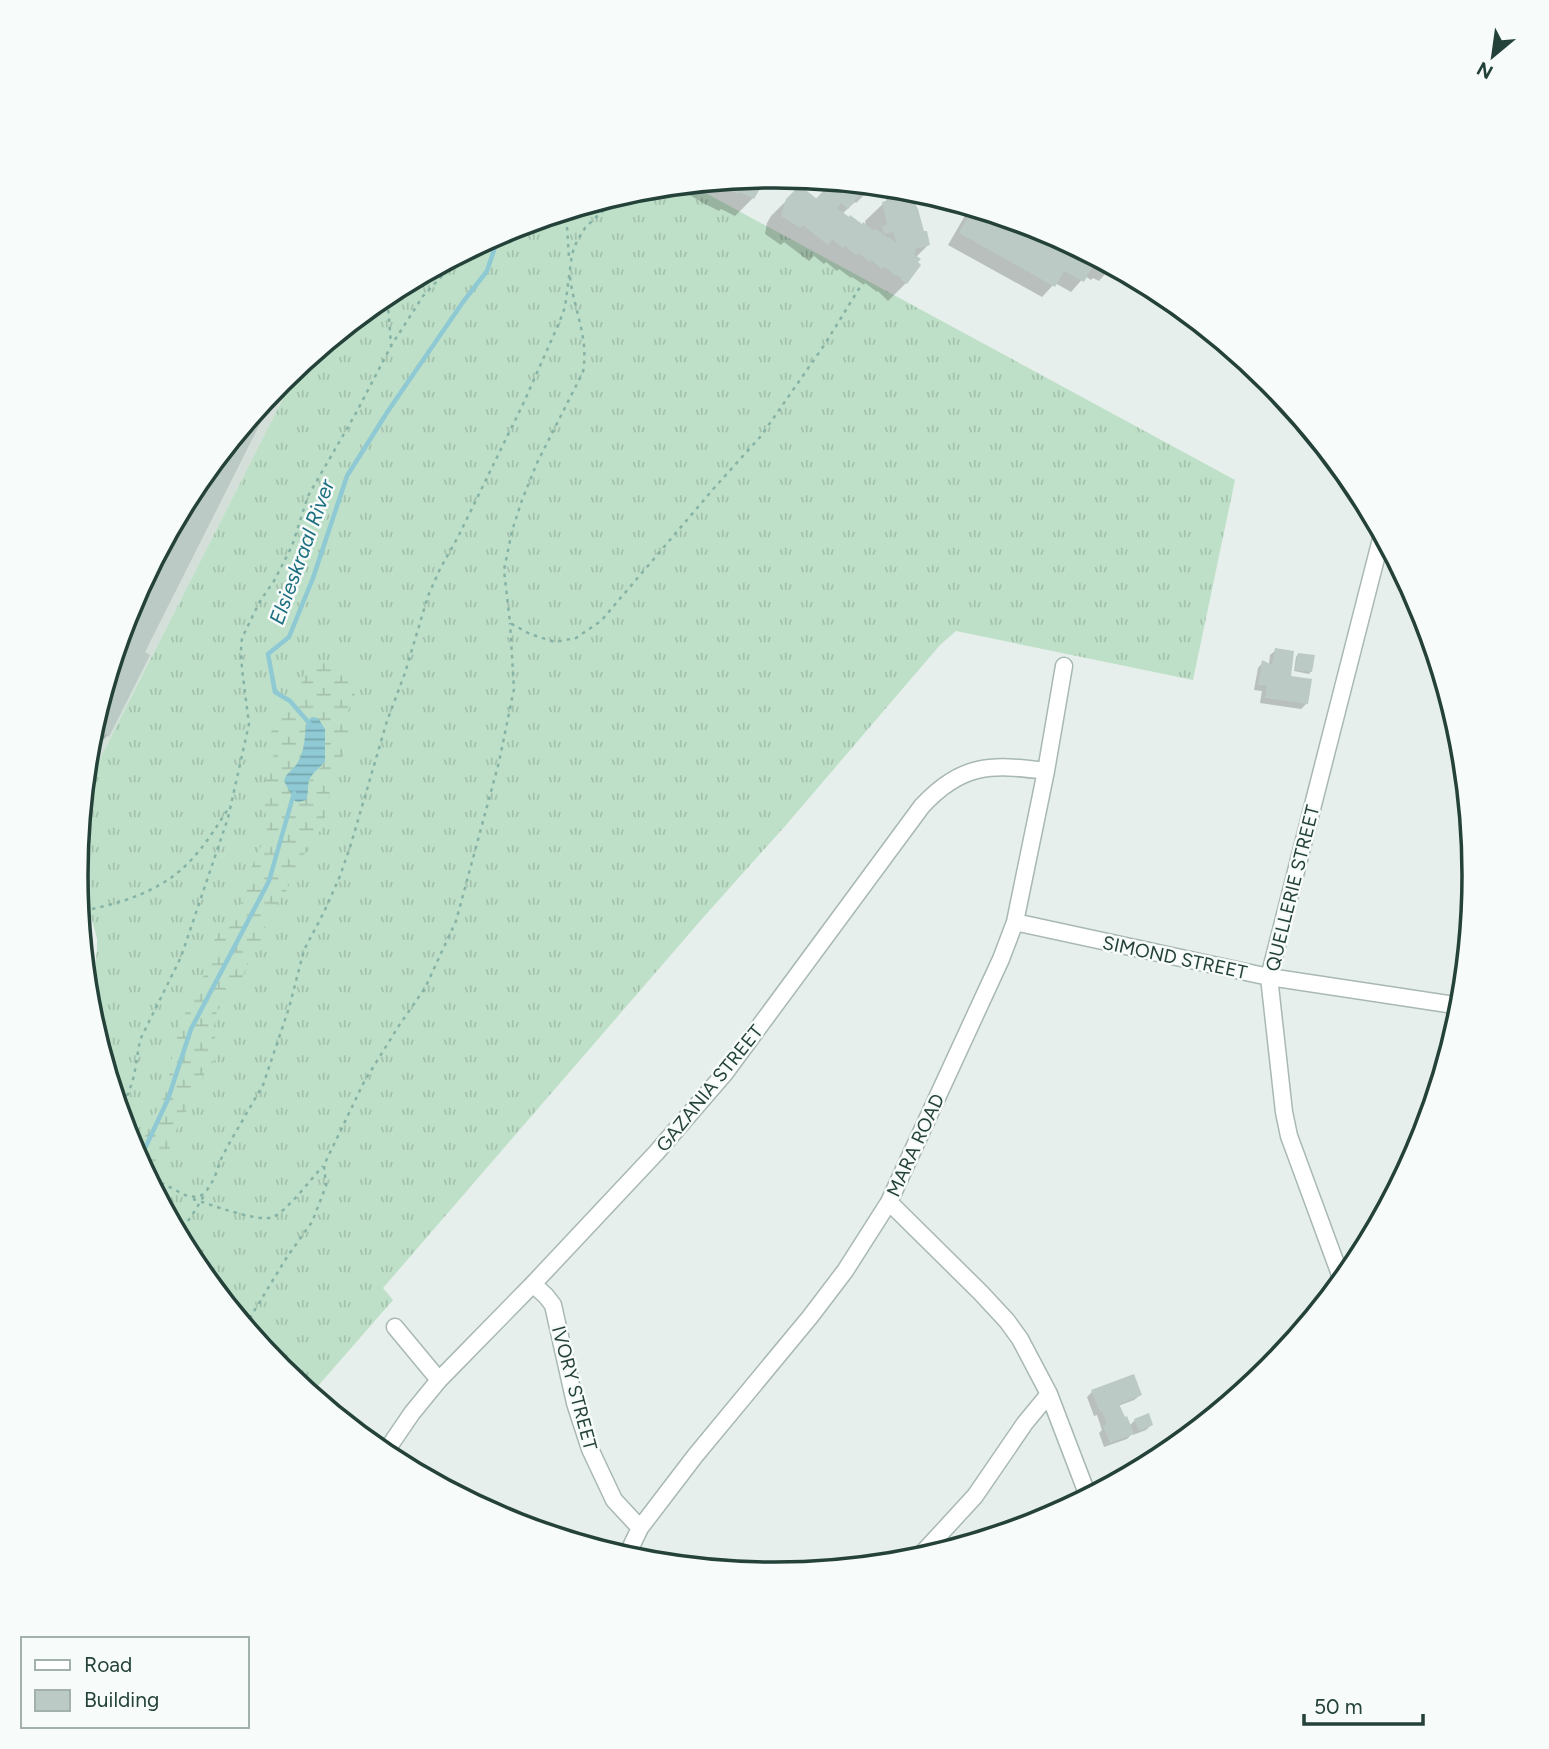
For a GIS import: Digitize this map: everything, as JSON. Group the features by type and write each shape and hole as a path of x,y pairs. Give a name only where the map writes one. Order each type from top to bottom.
{"street":[{"name":"QUELLERIE STREET","path":"1338,1268 1289,1136 1282,1099 1269,977 1379,548"},
{"name":"MARA ROAD","path":"631,1546 640,1528 695,1456 845,1271 889,1202 998,968 1015,922 1064,666"},
{"name":"GAZANIA STREET","path":"391,1444 439,1380 656,1153 726,1073 935,792 952,779 987,767 1046,771"},
{"name":"SIMOND STREET","path":"1015,922 1269,977 1449,1004"},
{"path":"889,1202 981,1293 1020,1339 1049,1394 1085,1487"},
{"name":"IVORY STREET","path":"533,1283 553,1304 575,1403 590,1449 614,1500 640,1528"},
{"path":"396,1327 439,1380"},
{"path":"932,1543 975,1496 1025,1423 1049,1394"}],"path":[{"path":"160,1182 187,1196 252,1217 271,1219 281,1213 324,1165 364,1082 425,988 456,921 499,762 514,689 504,570 512,531 537,463 583,372 583,332 571,289 569,268 577,241 585,228 604,209"},
{"path":"184,1225 210,1185 225,1150 263,1085 289,1008 304,950 340,876 351,844 428,596 545,357 565,307 569,268 567,220"},
{"path":"125,1098 131,1084 140,1040 181,957 232,803 249,724 242,669 242,638 292,546 308,496 391,345 423,296 444,273"},
{"path":"510,623 530,634 555,642 576,638 601,621 761,436 825,344 860,287"},
{"path":"388,306 391,345"},
{"path":"89,909 133,898 174,875 192,860 232,803"},
{"path":"249,1317 312,1222 326,1186 324,1165"},
{"path":"187,1196 202,1195 210,1185"}],"shaded area":[{"path":"286,392 96,765 111,697 124,654 158,571 203,493 229,456"}],"green space":[{"path":"703,191 1235,480 1193,680 956,631 940,645 383,1288 393,1300 317,1387 258,1327 229,1293 203,1256 158,1178 124,1095 101,1009 94,971 97,939 89,913 89,830 96,765 286,392 356,329 431,280 512,240 597,211"},
{"path":"325,662 345,663 351,667 356,692 348,712 351,744 340,760 331,783 322,828 267,920 261,945 249,961 239,985 217,1011 213,1045 215,1060 203,1076 197,1094 179,1123 170,1148 159,1166 153,1167 142,1142 167,1089 180,1022 197,993 209,961 212,944 246,894 249,873 267,833 262,792 274,754 271,733 280,715 296,701 303,676","holes":["304,734 322,767 311,778 309,794 286,775 301,757"]}],"water":[{"path":"312,717 318,718 325,729 325,761 310,778 306,800 299,802 295,801 284,781 301,757 307,721"}],"building":[{"path":"761,188 754,199 740,192 738,194 729,189"},
{"path":"804,188 817,199 824,189 866,193 864,196 861,193 848,209 841,203 837,208 897,243 893,232 884,234 882,226 887,225 882,202 888,197 914,202 930,245 915,249 915,255 921,259 918,262 921,265 907,284 884,267 882,269 858,253 856,255 845,246 843,248 832,239 828,245 803,225 800,228 781,216 786,199 795,190"},
{"path":"969,216 1037,240 1093,266 1084,282 1064,271 1055,287 959,233"},
{"path":"264,415 145,652 150,655 109,737 105,734 101,742 124,654 158,571 203,493 229,456"},
{"path":"1275,648 1294,651 1291,676 1312,679 1308,704 1265,698 1267,686 1258,685 1262,660 1272,665"},
{"path":"1298,653 1315,655 1312,672 1295,670"},
{"path":"1134,1374 1142,1395 1119,1404 1134,1434 1110,1443 1103,1426 1107,1424 1091,1390"},
{"path":"1149,1413 1153,1425 1139,1431 1134,1419"}],"waterway":[{"name":"Elsieskraal River","path":"310,724 290,701 275,692 268,654 289,637 313,578 347,476 388,411 487,271 495,248"},
{"name":"Elsieskraal River","path":"145,1148 168,1099 191,1029 269,881 294,793"}]}
